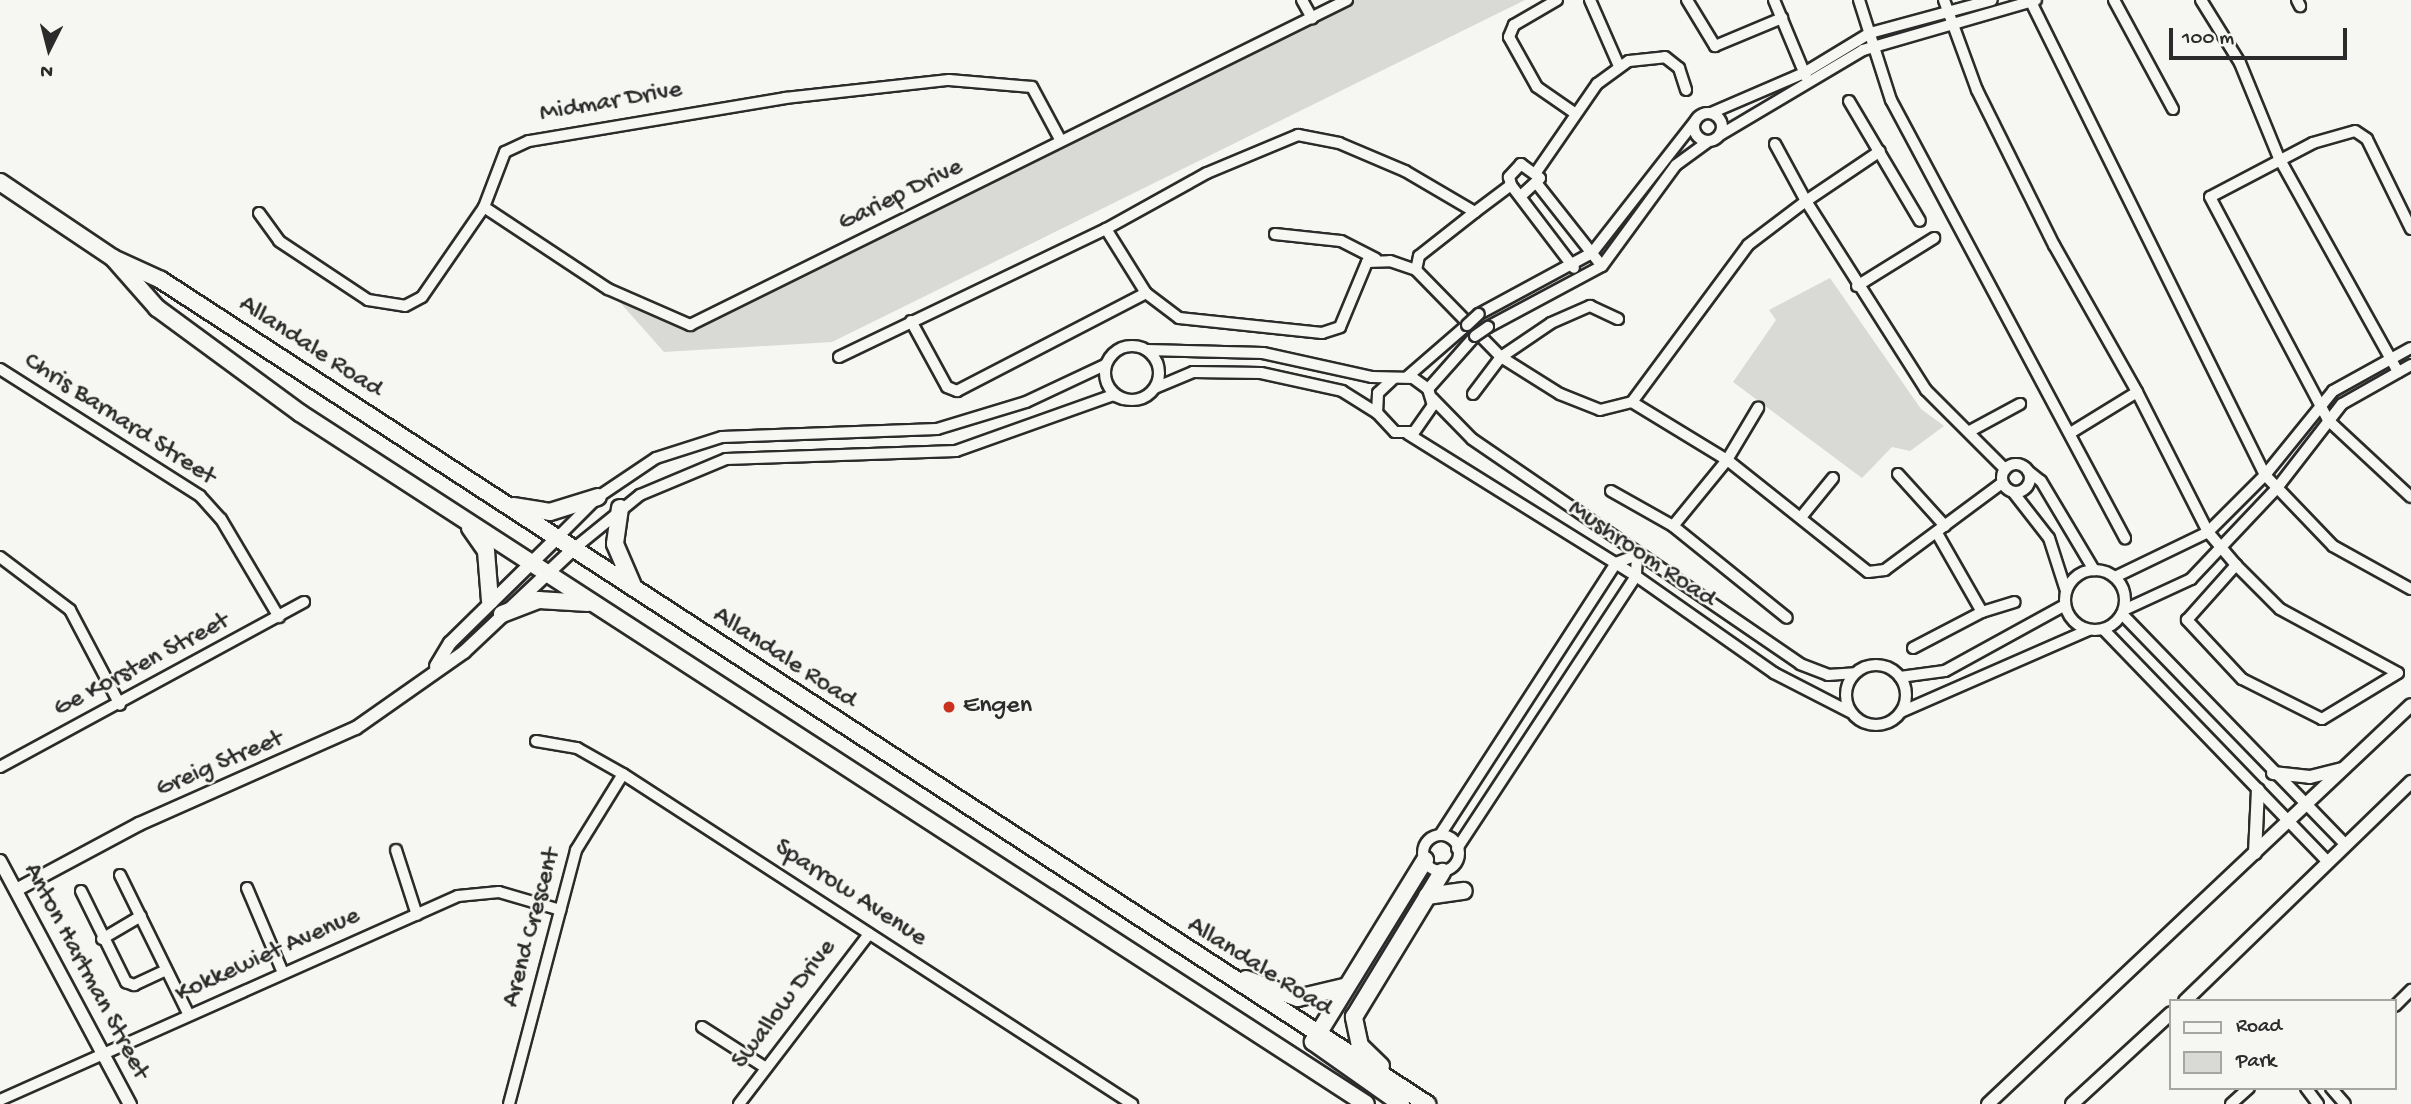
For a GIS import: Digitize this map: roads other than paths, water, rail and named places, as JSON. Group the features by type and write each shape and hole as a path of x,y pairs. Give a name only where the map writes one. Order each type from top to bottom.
{"main road":[{"name":"Allandale Road","path":"0,182 113,258 161,279 571,551 1428,1104"},
{"name":"Allandale Road","path":"113,258 157,308 300,413 1366,1104"},
{"path":"500,503 550,512 598,497"},
{"path":"620,508 615,544 636,592"},
{"path":"466,522 486,551 490,601"},
{"path":"502,614 563,597 601,606"},
{"path":"1401,1104 1320,1052 1315,1033 1425,860"},
{"path":"1428,1104 1372,1058 1354,1023 1368,985 1442,872"},
{"path":"1427,897 1464,891"},
{"path":"1208,964 1298,998 1345,987"}],"street":[{"path":"1302,0 1312,18"},
{"name":"Gariep Drive","path":"484,207 608,289 686,326 1347,0"},
{"path":"1557,0 1514,25 1511,47 1536,87 1576,114"},
{"path":"1590,0 1619,66"},
{"path":"1687,0 1715,46 1782,18"},
{"path":"1774,0 1810,86"},
{"path":"1859,0 1891,100 2073,432 2125,538"},
{"path":"1944,0 1948,17 2054,245 2137,392 2208,532 2280,609 2398,673 2322,719 2242,679 2188,624 2236,565"},
{"path":"571,551 620,508 663,482 726,459 956,451 1113,395 1123,399 1144,397 1154,388 1193,372 1261,373 1342,391 1377,414 1389,429 1408,433 1430,418 1430,394 1475,336 1602,266 1676,165 1708,142 1810,86 1874,46 1992,0"},
{"path":"2114,0 2173,109"},
{"path":"2201,0 2240,63 2279,158 2398,372"},
{"path":"555,539 598,497 656,458 722,437 937,429 1026,402 1105,365 1119,348 1263,353 1393,379 1407,377 1479,314 1592,253 1695,121 1804,73 1870,33 2033,1 2265,475 2333,546 2411,589"},
{"path":"1602,266 1538,185 1537,171 1576,114 1619,66 1642,56 1665,57 1679,68 1686,89"},
{"name":"Midmar Drive","path":"259,213 279,241 368,300 405,306 422,297 484,207 502,156 529,141 902,82 1024,83 1035,91 1061,141"},
{"path":"1849,102 1920,221"},
{"path":"1711,113 1722,124 1720,135"},
{"path":"1695,121 1696,135 1708,142"},
{"path":"2411,229 2364,135 2335,133 2279,158 2210,197 2318,406 2328,420 2411,497"},
{"path":"839,357 1106,229 1207,173 1298,135 1405,171 1475,212"},
{"path":"1775,144 1857,286 1926,390 1970,431 2005,469"},
{"path":"1632,402 1748,245 1806,201 1880,151"},
{"path":"1416,270 1419,257 1511,186 1513,169 1521,164 1537,171"},
{"path":"1523,194 1538,185"},
{"path":"1511,186 1523,194 1572,264 1580,280"},
{"path":"1106,229 1146,293 1179,318 1329,332 1340,327 1359,272 1376,259"},
{"path":"1275,234 1341,241 1376,259 1416,270 1501,357 1585,407 1632,402 1727,460 1802,516 1868,572 1885,570 1941,530 2002,483 2005,469"},
{"path":"1857,286 1934,239"},
{"path":"911,321 947,387 957,391 1146,293"},
{"path":"1474,394 1501,357 1581,308 1602,308 1618,319"},
{"path":"2115,577 2208,532 2265,475 2318,406 2340,384 2391,361 2411,348"},
{"path":"1147,351 1159,368 1154,388"},
{"path":"1105,365 1107,386 1123,399"},
{"path":"2002,483 2012,492 2057,555 2066,591 2065,605 2076,624 2089,630 2104,630 2123,612 2191,579 2277,488 2328,420 2353,395 2411,365"},
{"name":"Chris Barnard Street","path":"0,369 200,496 221,519 279,617"},
{"path":"1407,377 1430,394"},
{"path":"1377,414 1378,393 1393,379"},
{"path":"2073,432 2137,392"},
{"name":"Mushroom Road","path":"1430,394 1472,439 1637,555 1812,670 1855,673 1882,665 1900,677 1954,667 2065,605"},
{"path":"1970,431 2020,404"},
{"path":"1673,526 1727,460 1758,408"},
{"name":"Mushroom Road","path":"1408,433 1636,576 1774,674 1876,725 2089,630"},
{"path":"2005,469 2017,464 2041,481 2094,570"},
{"path":"2012,492 2029,484 2028,471"},
{"path":"1898,474 1941,530 1982,612"},
{"path":"1802,516 1833,478"},
{"path":"1611,491 1673,526 1787,618"},
{"name":"Greig Street","path":"434,669 490,601 555,539"},
{"path":"2057,555 2079,546"},
{"name":"Greig Street","path":"16,890 139,824 339,737 434,669 464,652 502,614 550,574 571,551"},
{"path":"1637,555 1636,576 1457,848 1454,864 1442,872 1425,860 1426,844 1440,835 1616,564 1637,555"},
{"path":"0,557 70,610 120,705"},
{"path":"2066,591 2080,574 2094,570 2115,577 2123,589 2123,612 2273,773 2344,844"},
{"name":"Ge Korsten Street","path":"0,767 120,705 303,602"},
{"path":"1913,648 1982,612 2014,602"},
{"path":"2104,630 2327,861"},
{"path":"1850,712 1845,692 1855,673"},
{"path":"1900,677 1906,691 1901,712"},
{"path":"1988,1104 2306,807 2411,705"},
{"name":"Sparrow Avenue","path":"536,741 577,748 624,774 1132,1104"},
{"path":"2273,773 2311,777 2347,767"},
{"name":"Arend Crescent","path":"509,1104 559,910 583,835 624,774"},
{"path":"2187,999 2411,782"},
{"path":"2255,853 2258,790"},
{"path":"1440,835 1457,848"},
{"path":"396,850 417,915"},
{"name":"Anton Hartman Street","path":"0,861 130,1104"},
{"path":"120,874 189,1015"},
{"path":"247,888 283,973"},
{"path":"81,891 102,939 130,984 166,970"},
{"name":"Kokkewiet Avenue","path":"0,1100 283,973 417,915 482,891 559,910"},
{"path":"102,939 141,916"},
{"name":"Swallow Drive","path":"739,1104 869,934"},
{"path":"2397,1004 2411,990"},
{"path":"2072,1104 2170,1014"},
{"path":"702,1027 766,1068"},
{"path":"2231,1104 2247,1090"},
{"path":"2333,1090 2345,1104"}],"place":[{"name":"Engen","path":"949,707"}]}
